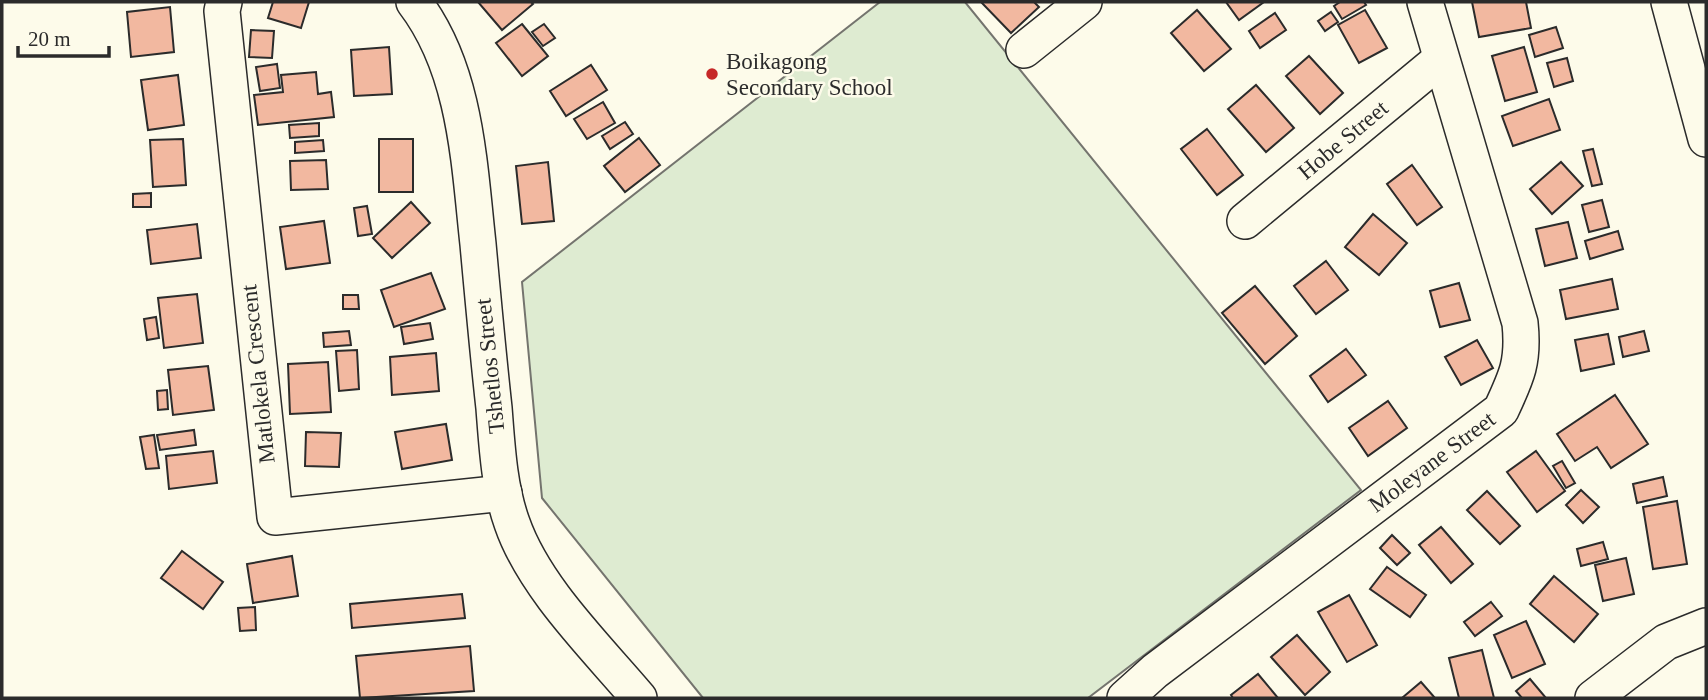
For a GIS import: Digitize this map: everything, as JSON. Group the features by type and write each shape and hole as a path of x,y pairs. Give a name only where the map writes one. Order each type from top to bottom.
{"street":[{"name":"Matlokela Crescent","path":"224,2 224,39 275,517 504,494"},
{"name":"Tshetlos Street","path":"414,2 426,18 456,89 468,151 504,494 512,523 526,553 559,602 639,698"},
{"path":"1024,50 1084,2"},
{"name":"Moleyane Street","path":"1125,698 1156,670 1501,410 1518,373 1523,351 1520,323 1425,2"},
{"path":"1669,2 1705,126"},
{"name":"Hobe Street","path":"1245,221 1441,59"},
{"path":"1593,698 1666,642 1706,626"}],"green space":[{"path":"880,2 965,2 1361,490 1088,698 703,698 542,498 522,282"}],"building":[{"path":"273,2 309,2 301,28 268,18"},
{"path":"478,2 531,2 533,4 502,30"},
{"path":"981,2 1034,2 1039,7 1011,33"},
{"path":"1226,2 1264,2 1239,20"},
{"path":"1340,2 1364,2 1366,5 1342,19 1334,6"},
{"path":"1472,2 1526,2 1531,28 1479,37"},
{"path":"170,7 174,52 131,57 127,12"},
{"path":"1197,10 1231,49 1204,71 1171,33"},
{"path":"1365,10 1387,48 1359,63 1338,25"},
{"path":"1331,12 1338,22 1325,31 1318,21"},
{"path":"1275,13 1286,30 1260,48 1249,31"},
{"path":"522,24 548,56 522,76 496,43"},
{"path":"544,24 555,38 543,46 532,32"},
{"path":"1556,27 1563,48 1535,57 1529,35"},
{"path":"251,30 274,31 272,58 249,57"},
{"path":"389,47 392,94 354,96 351,50"},
{"path":"1524,47 1537,92 1505,101 1492,56"},
{"path":"1309,56 1343,93 1320,114 1286,76"},
{"path":"1567,58 1573,81 1554,87 1547,63"},
{"path":"277,64 280,88 260,91 256,67"},
{"path":"591,65 607,90 566,116 550,91"},
{"path":"316,72 318,94 331,92 334,117 258,125 254,95 283,92 281,75"},
{"path":"178,75 184,125 148,130 141,80"},
{"path":"1256,85 1294,128 1266,152 1228,109"},
{"path":"1549,99 1560,130 1513,146 1502,116"},
{"path":"603,102 615,123 587,139 574,119"},
{"path":"625,122 633,134 610,149 602,136"},
{"path":"319,123 319,136 290,138 289,125"},
{"path":"1207,129 1243,175 1217,195 1181,149"},
{"path":"639,138 660,165 625,192 604,166"},
{"path":"183,139 186,185 153,187 150,140"},
{"path":"379,139 413,139 413,192 379,192"},
{"path":"323,140 324,151 295,153 295,142"},
{"path":"1593,149 1602,184 1592,186 1583,151"},
{"path":"326,160 328,189 291,190 290,161"},
{"path":"548,162 554,221 522,224 516,166"},
{"path":"1561,162 1583,186 1552,214 1530,189"},
{"path":"1412,165 1442,207 1417,225 1387,184"},
{"path":"151,193 151,207 133,207 133,194"},
{"path":"1602,200 1609,227 1589,232 1582,205"},
{"path":"411,202 430,223 392,258 373,238"},
{"path":"367,206 372,234 358,236 354,208"},
{"path":"1373,214 1407,243 1379,275 1345,247"},
{"path":"324,221 330,263 286,269 280,227"},
{"path":"1568,222 1577,258 1545,266 1536,229"},
{"path":"197,224 201,258 151,264 147,230"},
{"path":"1618,231 1623,249 1590,259 1585,241"},
{"path":"1326,261 1348,290 1316,314 1294,286"},
{"path":"431,273 445,309 394,327 381,290"},
{"path":"1612,279 1618,309 1566,319 1560,290"},
{"path":"1459,283 1470,320 1440,327 1430,291"},
{"path":"1255,286 1297,336 1265,364 1222,313"},
{"path":"197,294 203,343 164,348 158,298"},
{"path":"343,295 358,295 359,309 343,309"},
{"path":"156,317 159,338 147,340 144,319"},
{"path":"430,323 433,339 404,344 401,327"},
{"path":"349,331 351,345 324,347 323,333"},
{"path":"1644,331 1649,351 1623,357 1619,337"},
{"path":"1608,334 1614,364 1581,371 1575,340"},
{"path":"1477,340 1493,368 1461,385 1445,357"},
{"path":"1346,349 1366,375 1328,402 1310,376"},
{"path":"357,350 359,389 339,391 336,351"},
{"path":"436,353 439,391 392,395 390,357"},
{"path":"328,362 331,412 290,414 288,364"},
{"path":"208,366 214,410 173,415 168,370"},
{"path":"167,390 168,409 158,410 157,391"},
{"path":"1615,395 1648,444 1611,468 1597,447 1575,461 1557,434"},
{"path":"1388,401 1407,428 1368,456 1349,428"},
{"path":"446,424 452,460 402,469 395,432"},
{"path":"194,430 196,445 160,450 157,435"},
{"path":"306,432 341,433 339,467 305,466"},
{"path":"154,435 159,468 146,469 140,437"},
{"path":"213,451 217,483 169,489 166,456"},
{"path":"1536,451 1565,491 1537,512 1507,472"},
{"path":"1562,461 1575,483 1566,488 1553,466"},
{"path":"1663,477 1667,496 1637,503 1633,484"},
{"path":"1581,490 1599,507 1583,523 1566,505"},
{"path":"1487,491 1520,526 1500,544 1467,510"},
{"path":"1677,501 1687,564 1653,569 1643,507"},
{"path":"1441,527 1473,564 1451,583 1419,545"},
{"path":"1392,535 1410,553 1397,565 1380,548"},
{"path":"1603,542 1608,559 1581,566 1577,549"},
{"path":"182,551 223,582 203,609 161,578"},
{"path":"292,556 298,596 253,603 247,564"},
{"path":"1626,558 1634,594 1603,601 1595,565"},
{"path":"1387,567 1426,595 1410,617 1370,589"},
{"path":"1554,576 1598,614 1574,642 1530,604"},
{"path":"462,594 465,618 352,628 350,604"},
{"path":"1349,595 1377,645 1347,662 1318,612"},
{"path":"1491,602 1502,616 1475,636 1464,622"},
{"path":"255,607 256,630 240,631 238,608"},
{"path":"1526,621 1545,664 1512,678 1494,635"},
{"path":"1297,635 1330,672 1305,695 1271,657"},
{"path":"470,646 474,691 360,698 356,656"},
{"path":"1482,650 1494,698 1459,698 1449,658"},
{"path":"1258,674 1278,698 1233,698 1231,695"},
{"path":"1530,679 1546,698 1522,698 1516,691"},
{"path":"1421,682 1435,698 1402,698"}],"place":[{"name":"Boikagong Secondary School","path":"712,74"}]}
